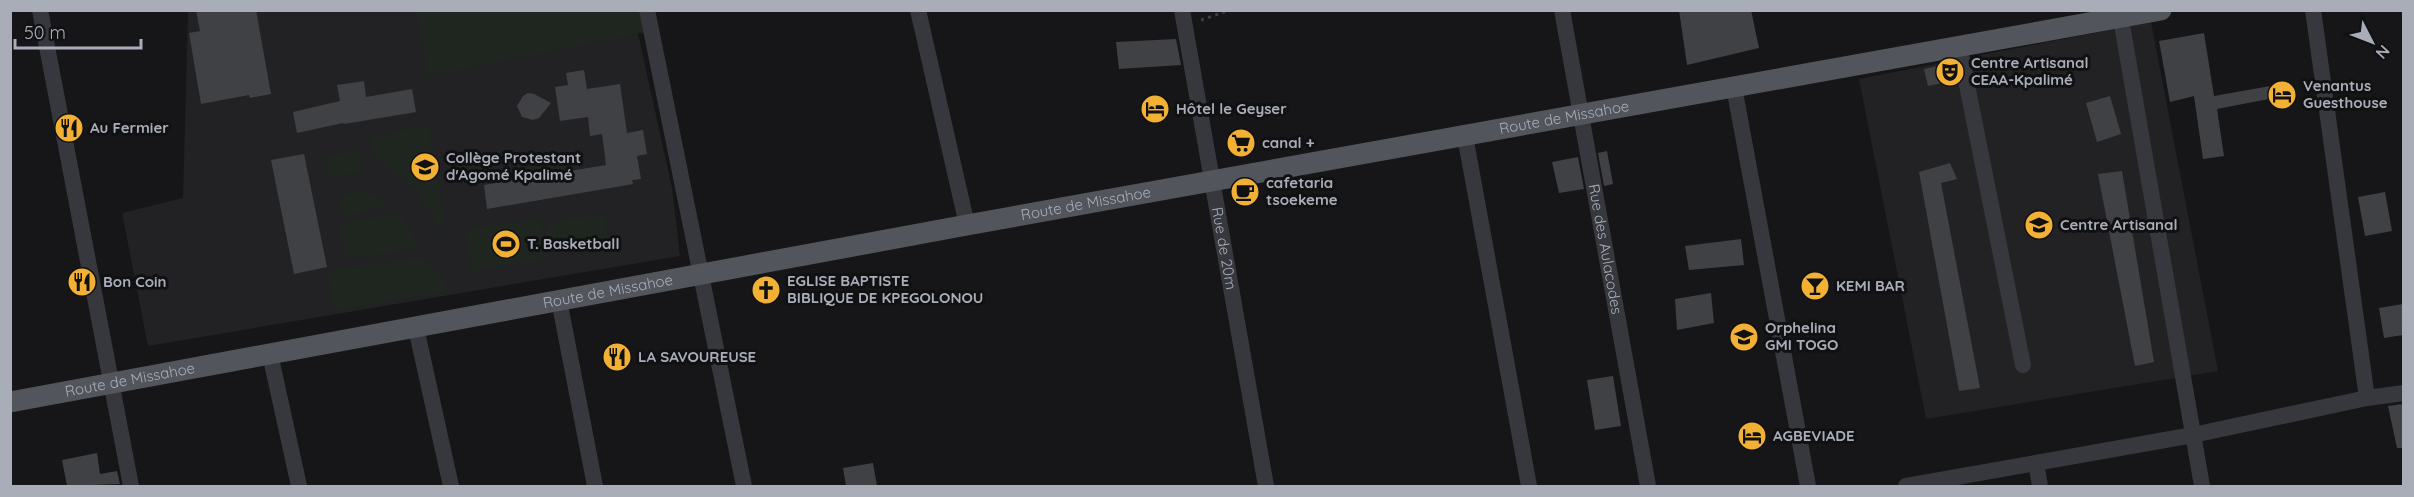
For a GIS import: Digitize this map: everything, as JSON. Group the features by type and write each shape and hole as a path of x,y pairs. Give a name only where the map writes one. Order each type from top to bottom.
{"main road":[{"name":"Route de Missahoe","path":"10,402 967,225 2161,10"}],"street":[{"path":"40,10 131,486"},
{"path":"647,10 744,486"},
{"path":"918,10 967,225"},
{"name":"Rue des Aulacodes","path":"1562,10 1648,486"},
{"path":"2313,10 2367,398"},
{"name":"Rue de 20m","path":"1183,18 1266,486"},
{"path":"2121,19 2202,486"},
{"path":"1959,45 2023,365"},
{"path":"1734,87 1808,486"},
{"path":"1465,136 1529,486"},
{"path":"559,300 596,486"},
{"path":"416,328 451,486"},
{"path":"270,354 299,486"},
{"path":"1906,486 2193,435 2367,398 2403,393"},
{"path":"2036,463 2040,486"}],"path":[{"path":"1183,18 1230,10"}],"shaded area":[{"name":"Collège Protestant d'Agomé Kpalimé","path":"188,11 633,11 672,188 680,256 148,346 122,213 183,198"},
{"path":"416,11 642,11 646,32 428,76"},
{"name":"Centre Artisanal","path":"2151,22 2218,371 1926,419 1859,79"},
{"path":"428,125 447,233 436,223 417,192 376,155 371,144 372,137"},
{"path":"360,151 363,171 329,178 324,157"},
{"path":"363,192 375,195 390,206 342,216 337,196"},
{"path":"399,213 411,230 417,249 347,259 338,224"},
{"path":"604,213 609,241 552,253 547,224"},
{"name":"T. Basketball","path":"541,218 547,259 472,271 466,230"},
{"path":"419,257 434,265 449,291 334,311 328,270"}],"building":[{"path":"196,10 256,10 271,94 250,98 249,95 201,104 189,33 200,31"},
{"path":"1679,10 1751,10 1759,48 1687,65"},
{"path":"2204,33 2214,96 2276,85 2279,97 2217,109 2224,156 2203,159 2194,96 2170,102 2159,41"},
{"path":"1176,39 1181,65 1119,69 1116,42"},
{"path":"1952,63 1955,80 1928,86 1924,69"},
{"path":"584,70 587,89 620,84 627,133 643,130 647,154 637,156 641,179 632,180 633,184 487,209 484,185 606,165 602,134 590,136 588,117 560,121 555,87 568,85 566,73"},
{"path":"364,81 366,97 412,89 416,112 343,123 297,133 293,112 340,101 337,85"},
{"path":"528,93 551,103 539,118 533,120 522,117 517,106 523,96"},
{"path":"2110,96 2121,134 2097,142 2086,103"},
{"path":"1607,151 1613,184 1604,186 1598,153"},
{"path":"304,154 327,267 294,274 271,160"},
{"path":"1578,157 1584,189 1559,193 1552,162"},
{"path":"1950,163 1957,179 1941,183 1980,388 1959,391 1919,172"},
{"path":"2122,171 2154,362 2135,366 2098,174"},
{"path":"2385,192 2392,231 2365,236 2358,197"},
{"path":"1741,239 1744,265 1689,270 1685,246"},
{"path":"1711,293 1714,323 1677,330 1675,299"},
{"path":"2403,304 2403,335 2384,338 2379,308"},
{"path":"1613,376 1621,426 1595,430 1587,380"},
{"path":"2403,404 2403,448 2397,448 2388,406"},
{"path":"97,453 100,474 117,471 120,484 67,486 62,460"},
{"path":"873,463 877,486 846,486 843,468"}],"place":[{"name":"Centre Artisanal CEAA-Kpalimé","path":"1950,72"},
{"name":"Venantus Guesthouse","path":"2282,95"},
{"name":"Hôtel le Geyser","path":"1155,109"},
{"name":"Au Fermier","path":"69,128"},
{"name":"canal +","path":"1241,143"},
{"name":"Collège Protestant d'Agomé Kpalimé","path":"425,167"},
{"name":"cafetaria tsoekeme","path":"1245,192"},
{"name":"Centre Artisanal","path":"2039,225"},
{"name":"T. Basketball","path":"506,244"},
{"name":"Bon Coin","path":"82,282"},
{"name":"KEMI BAR","path":"1815,286"},
{"name":"EGLISE BAPTISTE BIBLIQUE DE KPEGOLONOU","path":"766,290"},
{"name":"Orphelina GMI TOGO","path":"1744,337"},
{"name":"LA SAVOUREUSE","path":"617,357"},
{"name":"AGBEVIADE","path":"1752,436"}]}
